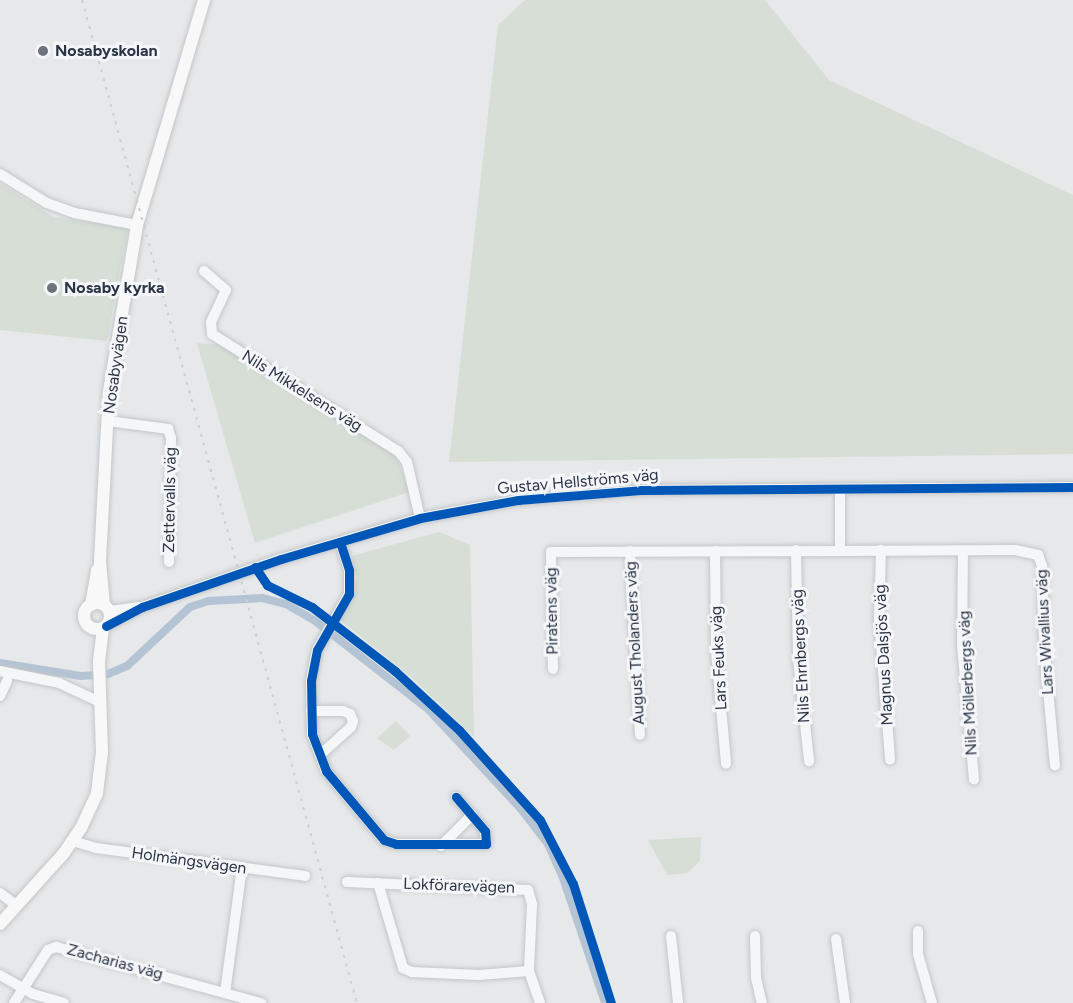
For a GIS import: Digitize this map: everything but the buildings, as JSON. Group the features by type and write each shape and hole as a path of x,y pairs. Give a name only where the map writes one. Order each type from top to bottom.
{"main road":[{"name":"Nosabyvägen","path":"102,607 100,561 108,421 137,225 204,0"},
{"path":"0,924 73,841 97,794 102,752 100,670 105,627 102,607 84,614 100,670"},
{"path":"88,626 105,627"}],"street":[{"path":"0,174 47,203 75,213 137,225"},
{"name":"Nils Mikkelsens väg","path":"204,271 226,290 211,322 212,334 398,451 407,462 420,518"},
{"name":"Zettervalls väg","path":"108,421 168,429 171,438 169,562"},
{"name":"Gustav Hellströms väg","path":"105,627 142,607 229,575 420,518 518,500 602,492 1073,487"},
{"path":"840,490 840,551"},
{"path":"340,542 348,570 349,594 312,663 312,734 320,755 334,785 384,840 396,844 441,846 486,844 485,831 456,797"},
{"name":"Nils Ehrnbergs väg","path":"796,550 798,658 808,761"},
{"name":"Magnus Dalsjös väg","path":"881,550 879,618 890,760"},
{"name":"Lars Feuks väg","path":"715,551 716,651 726,764"},
{"name":"Nils Möllerbergs väg","path":"963,551 962,645 974,779"},
{"name":"Lars Wivallius väg","path":"551,552 1028,551 1041,560 1044,645 1055,766"},
{"name":"Piratens väg","path":"551,552 553,669"},
{"name":"August Tholanders väg","path":"630,552 640,735"},
{"name":"Gustav Hellströms väg","path":"102,607 142,607"},
{"path":"0,671 59,683 100,702"},
{"path":"0,696 7,681"},
{"path":"311,711 343,711 350,714 353,721 351,727 320,755"},
{"path":"441,846 472,815"},
{"name":"Holmängsvägen","path":"73,841 96,848 305,876"},
{"path":"225,993 242,874 238,868"},
{"name":"Lokförarevägen","path":"347,882 528,890 532,904 529,971 540,1003"},
{"path":"378,883 403,968 412,972 479,975 529,971"},
{"path":"0,893 16,905"},
{"path":"918,931 918,954 932,1003"},
{"path":"671,936 678,1003"},
{"path":"755,936 756,978 762,1003"},
{"path":"836,939 845,1003"},
{"name":"Zacharias väg","path":"14,1003 48,950 57,947 261,1003"},
{"path":"0,975 24,988 64,1003"}],"shaded area":[{"path":"525,0 765,0 829,80 1073,195 1073,454 449,462 498,25"},
{"path":"0,184 54,217 128,228 107,341 0,330"},
{"path":"197,343 220,345 396,454 409,492 255,543"},
{"path":"439,532 470,545 474,737 413,679 340,620 351,602 357,578 352,556"},
{"path":"396,721 410,736 394,750 377,738"},
{"path":"701,837 700,861 687,873 667,875 648,840"}],"waterway":[{"path":"0,663 81,676 108,674 127,666 190,607 209,601 262,598 286,604 314,620 429,710 521,809 548,844 562,875 605,1003"}],"railway":[{"path":"82,0 357,1003"}],"cycle path":[{"path":"106,626 142,607 281,559 420,518 518,500 641,490 1073,487"},
{"path":"340,542 349,570 349,594 317,650 311,680 312,734 326,771 384,840 396,844 486,844 485,831 456,797"},
{"path":"255,567 267,585 312,607 395,671 459,730 540,820 573,884 611,1003"}],"place":[{"name":"Nosabyskolan","path":"43,51"},
{"name":"Nosaby kyrka","path":"52,288"}]}
